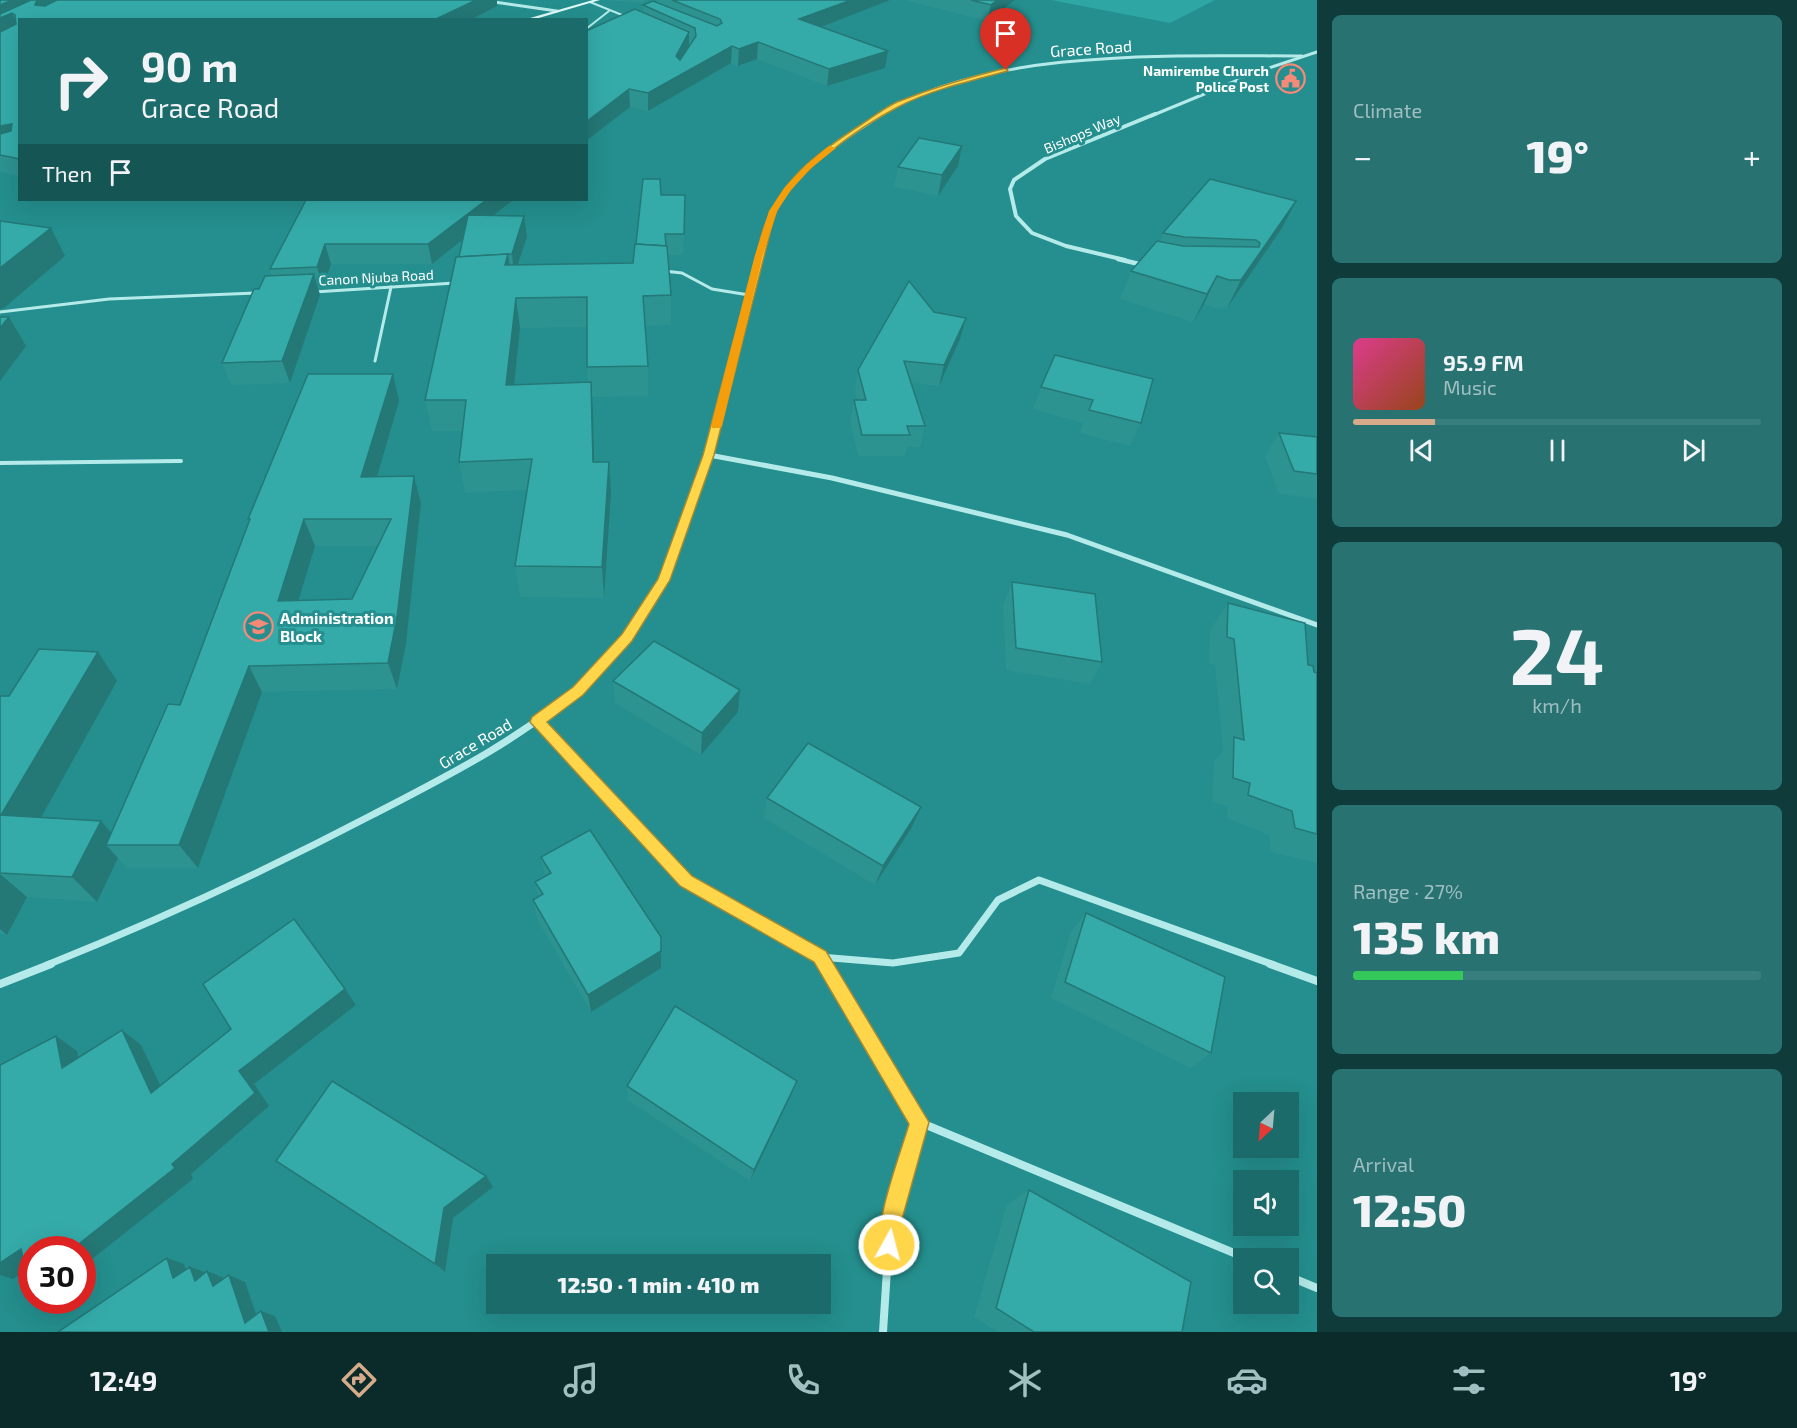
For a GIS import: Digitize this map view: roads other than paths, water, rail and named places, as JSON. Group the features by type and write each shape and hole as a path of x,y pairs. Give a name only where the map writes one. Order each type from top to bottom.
{"street":[{"path":"480,0 557,11"},
{"path":"532,18 598,0"},
{"name":"Bishops Way","path":"1151,266 1121,261 1066,246 1032,233 1016,216 1010,189 1014,180 1045,159 1260,70 1317,52"},
{"name":"Grace Road","path":"0,984 64,959 291,858 447,776 537,722 578,691 627,638 664,580 709,455 773,211 788,188 809,166 840,142 897,105 968,79 1006,70 1051,64 1196,56 1302,56"},
{"path":"709,455 832,478 1067,535 1317,625"},
{"path":"537,722 686,881 820,957 893,963 959,953 998,900 1039,880 1317,981"},
{"path":"820,957 919,1122 1233,1253"},
{"path":"883,1332 890,1223 919,1122"},
{"path":"1299,1281 1317,1288"}],"lane":[{"path":"590,2 629,18"},
{"path":"588,27 609,10"},
{"path":"654,269 682,273 712,289 749,296"},
{"name":"Canon Njuba Road","path":"311,292 458,283"},
{"path":"375,361 391,287"},
{"path":"0,312 109,298 267,293"},
{"path":"0,463 181,461"}],"place":[{"name":"Namirembe Church Police Post","path":"1290,78"},
{"name":"Administration Block","path":"259,626"}]}
